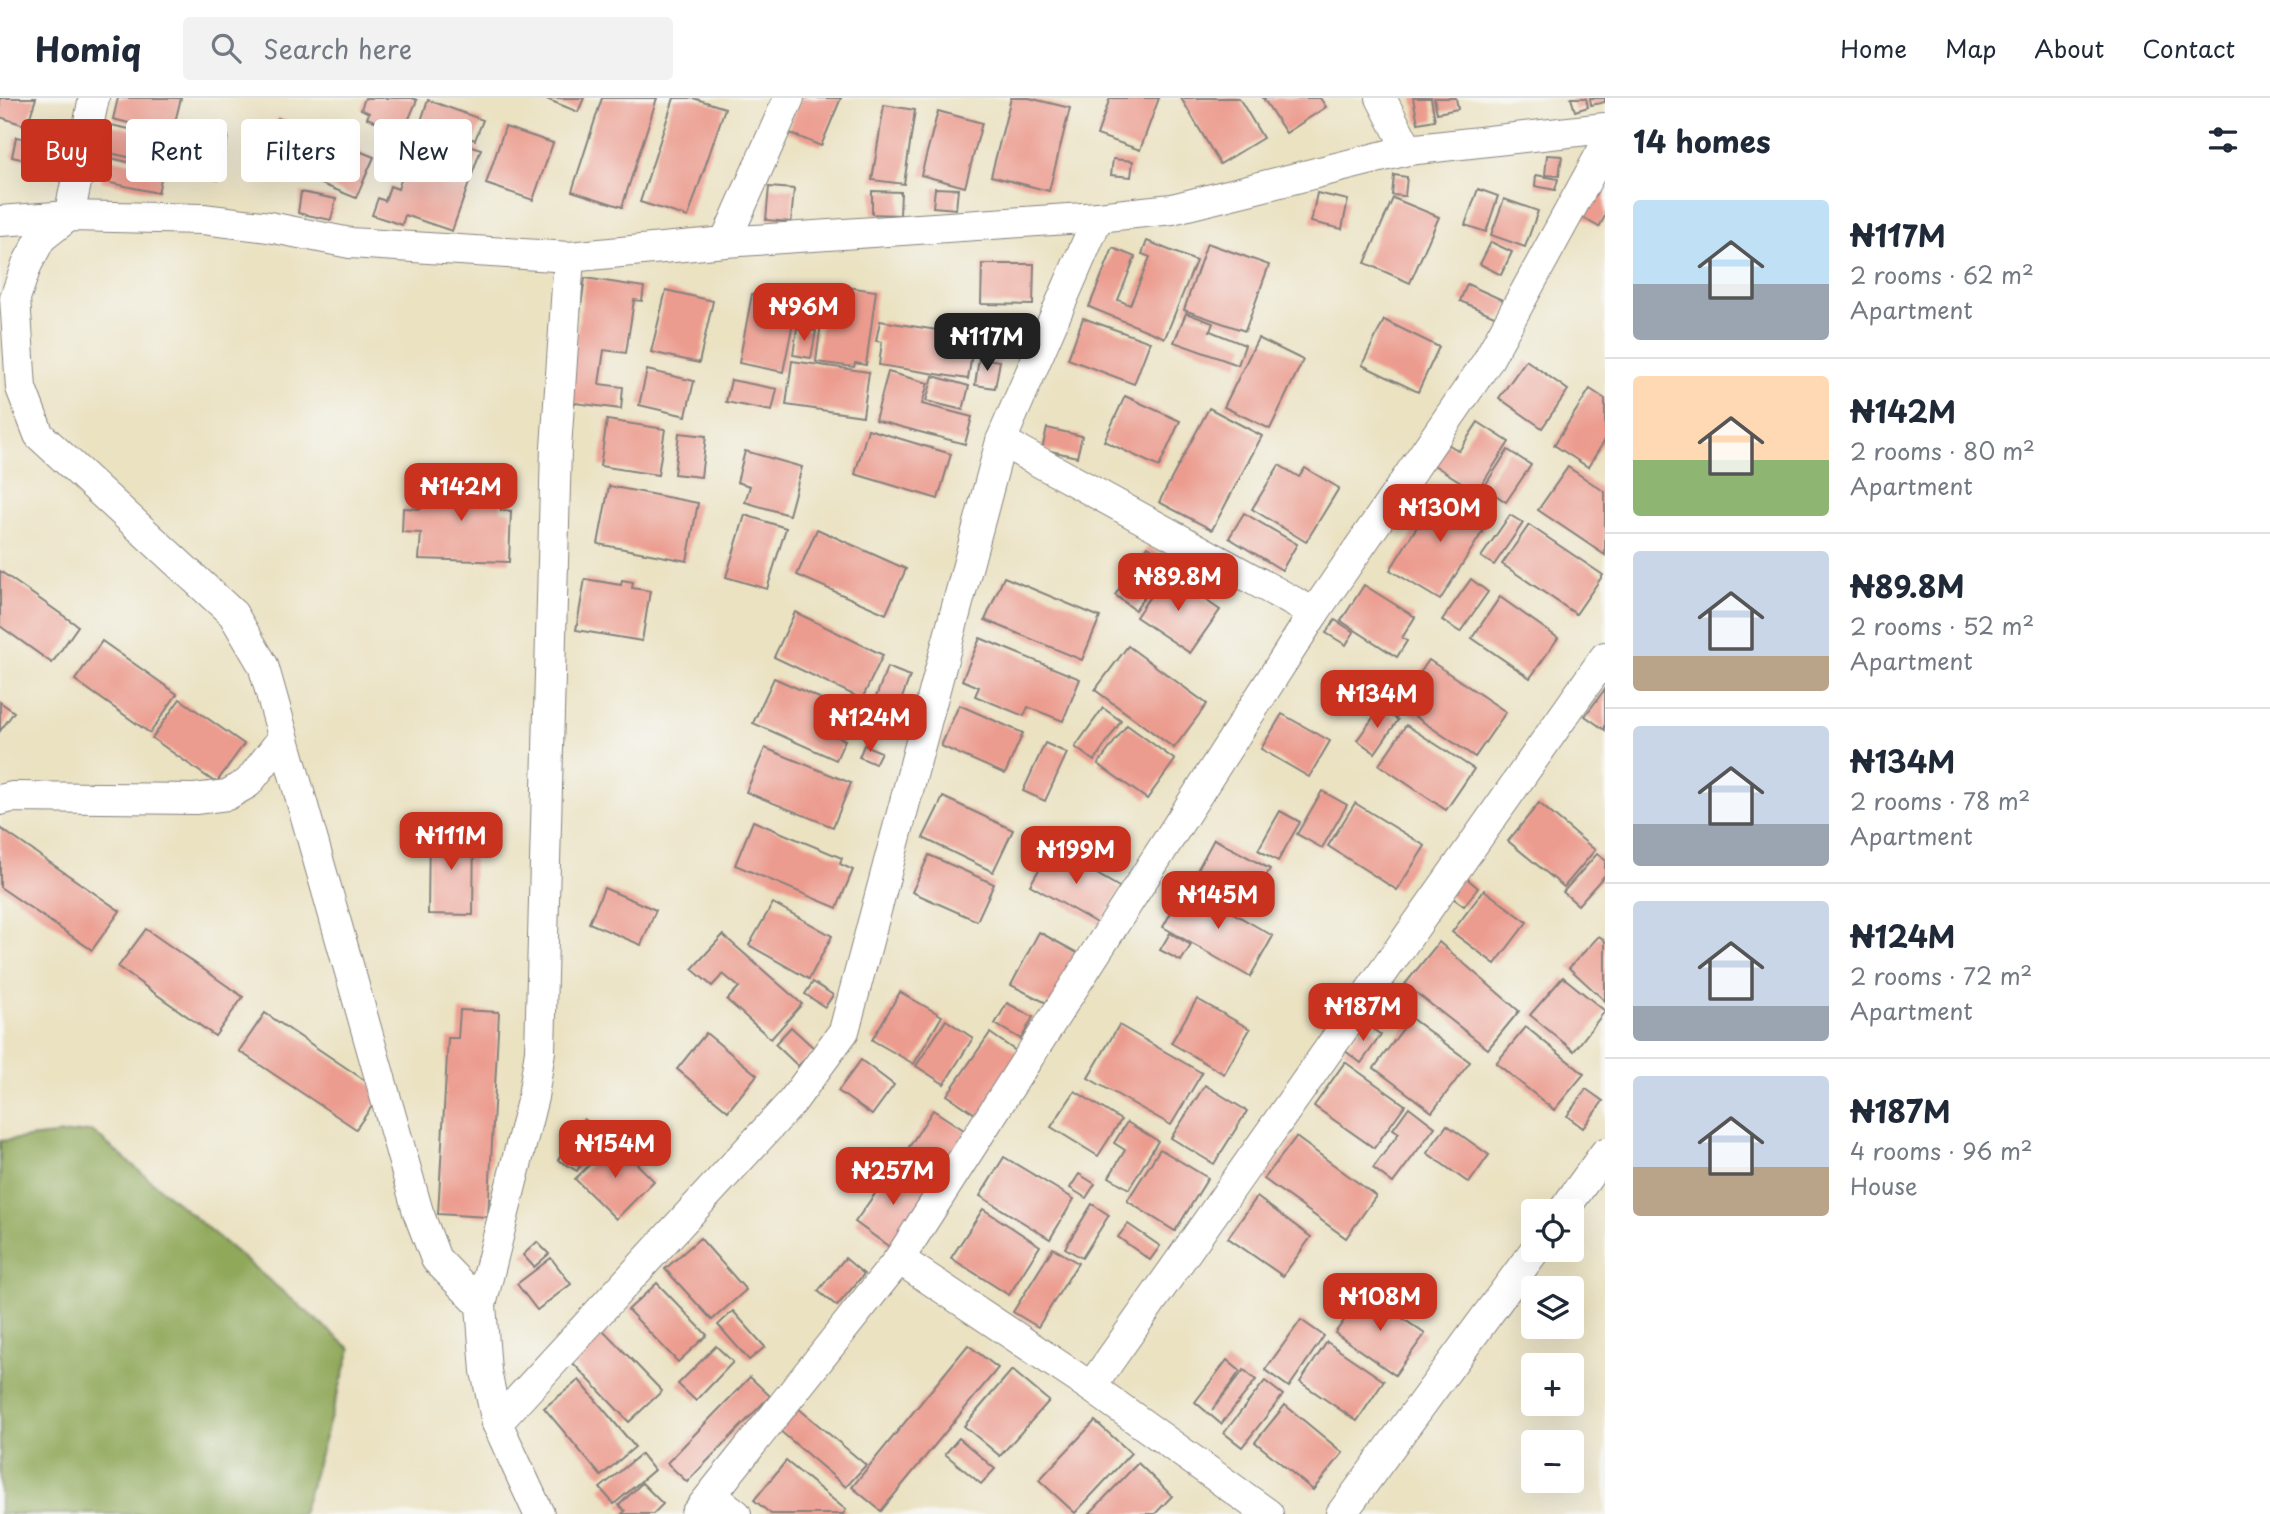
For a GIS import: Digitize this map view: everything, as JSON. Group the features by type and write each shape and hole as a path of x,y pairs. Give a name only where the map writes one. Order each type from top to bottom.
{"street":[{"path":"94,98 69,216 41,238 27,264 15,298 21,388 38,435 233,614 263,665 418,1212 436,1259 481,1305"},
{"path":"724,242 789,98"},
{"path":"1381,98 1408,150"},
{"path":"0,221 69,216 203,219 269,227 350,243 569,257 724,242 1098,217 1172,209 1408,150 1605,128"},
{"path":"736,1514 704,1505 899,1259 1314,613 1487,362 1605,146"},
{"path":"497,1423 792,1102 844,1031 1001,442 1098,217"},
{"path":"540,1514 497,1423 485,1371 481,1305 533,1097 540,1051 556,447 569,257"},
{"path":"1001,442 1314,613"},
{"path":"1091,1387 1605,657"},
{"path":"0,800 12,797 195,799 228,796 248,783 283,738"},
{"path":"1572,1199 1605,1153"},
{"path":"899,1259 1091,1387 1268,1514"},
{"path":"1341,1514 1526,1262"}],"green space":[{"path":"92,1131 351,1349 302,1514 0,1514 0,1141"}],"building":[{"path":"0,98 36,98 29,119 21,119 21,124 0,117"},
{"path":"118,98 181,98 176,119 126,119 126,122 113,119"},
{"path":"365,98 417,100 409,119 374,121 367,118 369,113 361,109"},
{"path":"544,98 584,98 578,112"},
{"path":"602,98 657,98 622,207 572,191"},
{"path":"674,98 693,98 725,108 688,217 640,202"},
{"path":"801,98 841,98 821,146 787,132"},
{"path":"1011,98 1029,98 1070,108 1049,191 991,176"},
{"path":"1110,98 1159,98 1140,150 1097,135"},
{"path":"1181,98 1239,98 1263,138 1220,164"},
{"path":"1263,98 1320,98 1326,107 1286,133"},
{"path":"1413,98 1431,98 1435,120 1418,123"},
{"path":"1434,98 1456,98 1458,109 1437,113"},
{"path":"1571,98 1586,98 1588,107 1575,111"},
{"path":"1590,98 1605,98 1605,102 1591,105"},
{"path":"428,100 483,120 475,140 472,139 472,119 422,119"},
{"path":"884,105 915,110 904,184 872,180"},
{"path":"938,111 982,123 965,187 921,175"},
{"path":"112,125 126,128 126,157 112,154"},
{"path":"505,127 553,143 533,200 486,184"},
{"path":"16,137 21,138 21,159 12,157"},
{"path":"472,146 481,149 472,174"},
{"path":"360,151 374,157 356,198 317,182 360,182"},
{"path":"1547,155 1562,156 1559,176 1545,175"},
{"path":"112,158 126,162 126,182 160,182 158,193 106,182 112,182"},
{"path":"1113,159 1133,161 1131,177 1111,175"},
{"path":"1596,174 1605,179 1605,216 1599,227 1580,216"},
{"path":"1394,175 1407,177 1405,196 1392,195"},
{"path":"1536,175 1558,179 1555,190 1535,186"},
{"path":"400,182 469,182 452,231 405,215 402,225 372,215 378,198 385,201 390,186 398,189"},
{"path":"769,187 794,189 791,222 766,220"},
{"path":"935,188 958,189 956,209 933,207"},
{"path":"1478,189 1498,196 1486,232 1465,225"},
{"path":"872,191 901,192 900,215 872,214"},
{"path":"301,192 336,199 331,220 298,213"},
{"path":"1317,193 1348,200 1342,229 1311,222"},
{"path":"1393,198 1439,217 1410,283 1365,263"},
{"path":"1504,199 1538,211 1525,247 1491,235"},
{"path":"1147,241 1196,261 1165,338 1089,307 1113,248 1135,257 1118,300 1130,305 1150,257 1142,254"},
{"path":"1491,242 1512,252 1501,275 1480,264"},
{"path":"1207,243 1269,265 1245,331 1184,310"},
{"path":"982,264 1034,264 1033,305 981,304"},
{"path":"585,278 644,287 642,301 634,300 626,353 604,350 599,384 623,387 621,409 567,402"},
{"path":"826,284 876,291 866,365 855,363 854,367 816,362"},
{"path":"1467,284 1509,303 1501,319 1460,301"},
{"path":"666,290 713,301 699,363 651,352"},
{"path":"752,294 797,303 783,372 739,363"},
{"path":"1186,313 1213,323 1210,331 1245,345 1238,365 1174,342"},
{"path":"1083,318 1150,342 1134,384 1068,359"},
{"path":"1384,320 1439,347 1418,392 1362,365"},
{"path":"880,321 975,336 968,379 879,365 882,342 876,341"},
{"path":"797,328 816,331 811,358 793,355"},
{"path":"1258,338 1303,360 1270,429 1224,407"},
{"path":"979,358 1000,361 995,388 975,385"},
{"path":"1526,360 1568,390 1542,428 1499,398"},
{"path":"792,361 869,372 863,416 786,405"},
{"path":"647,370 694,381 686,416 639,405"},
{"path":"888,372 928,383 922,404 972,417 965,444 875,420"},
{"path":"933,376 969,386 963,410 926,401"},
{"path":"731,380 777,389 772,411 726,402"},
{"path":"1590,389 1605,399 1605,440 1588,467 1554,445"},
{"path":"1125,396 1180,421 1159,467 1104,441"},
{"path":"1209,408 1262,436 1212,530 1159,502"},
{"path":"607,420 665,429 658,475 600,466"},
{"path":"1478,422 1509,442 1477,492 1429,462 1443,441 1459,451"},
{"path":"1047,428 1082,436 1077,457 1042,449"},
{"path":"868,429 951,454 938,499 855,474"},
{"path":"679,433 706,436 701,477 674,474"},
{"path":"1508,450 1531,465 1506,502 1484,487"},
{"path":"745,451 802,467 789,515 745,502 750,486 737,482"},
{"path":"1279,465 1299,477 1305,468 1339,488 1306,542 1252,509"},
{"path":"1568,467 1605,492 1605,555 1538,510"},
{"path":"447,474 465,475 465,488 502,489 501,510 511,511 509,562 419,559 421,533 402,532 403,508 421,509 422,486 447,487"},
{"path":"609,486 698,503 687,561 598,544"},
{"path":"1441,488 1491,518 1440,600 1390,570"},
{"path":"1244,513 1297,544 1282,570 1229,538"},
{"path":"745,515 786,528 767,589 726,577"},
{"path":"1510,515 1523,523 1494,565 1481,557"},
{"path":"1529,525 1603,575 1576,614 1502,564"},
{"path":"817,529 906,569 886,614 797,575"},
{"path":"1148,546 1169,561 1135,610 1115,595"},
{"path":"0,571 78,626 52,663 0,626"},
{"path":"1166,573 1220,610 1190,653 1136,617"},
{"path":"1004,577 1100,617 1082,660 985,620"},
{"path":"585,579 621,585 622,580 633,582 632,588 650,591 642,641 576,630"},
{"path":"1471,579 1488,592 1460,632 1442,620"},
{"path":"1364,585 1415,617 1402,638 1407,641 1397,657 1341,621"},
{"path":"1500,597 1558,638 1530,678 1472,638"},
{"path":"795,612 883,655 862,699 774,657"},
{"path":"1335,620 1354,632 1346,645 1326,633"},
{"path":"980,638 1080,679 1063,721 1028,707 1024,716 975,696 979,687 962,680"},
{"path":"102,641 177,694 150,733 75,680"},
{"path":"1128,646 1207,704 1174,748 1095,690"},
{"path":"1429,660 1506,712 1475,757 1398,705"},
{"path":"887,667 910,676 898,709 875,700"},
{"path":"774,678 842,708 831,734 845,740 836,760 753,723"},
{"path":"1605,689 1605,730 1585,716"},
{"path":"180,699 244,744 216,783 152,738"},
{"path":"0,702 14,712 0,731"},
{"path":"959,705 1023,733 1005,774 941,746"},
{"path":"1103,708 1121,721 1094,761 1075,747"},
{"path":"1380,708 1398,720 1375,753 1357,740"},
{"path":"1282,714 1330,741 1309,777 1261,749"},
{"path":"1127,725 1175,760 1147,799 1098,764"},
{"path":"1406,725 1474,769 1446,810 1379,765"},
{"path":"1045,743 1067,753 1045,801 1023,791"},
{"path":"864,745 881,752 875,764 859,757"},
{"path":"765,748 851,783 833,827 746,792"},
{"path":"1322,791 1347,805 1322,848 1297,834"},
{"path":"943,797 1013,830 993,872 923,838"},
{"path":"1355,803 1425,846 1397,890 1328,846"},
{"path":"1539,803 1595,850 1564,887 1508,841"},
{"path":"1280,811 1300,822 1278,861 1258,850"},
{"path":"753,821 842,858 840,864 853,870 837,908 735,865"},
{"path":"0,828 120,911 92,950 0,887"},
{"path":"429,828 474,829 473,915 428,914"},
{"path":"1214,839 1270,869 1247,910 1192,880"},
{"path":"1052,848 1121,888 1100,925 1030,885"},
{"path":"1597,854 1605,860 1605,875 1578,905 1563,892"},
{"path":"929,855 994,884 977,921 912,892"},
{"path":"1464,876 1478,888 1464,906 1449,895"},
{"path":"1186,886 1273,936 1250,977 1163,927"},
{"path":"604,888 656,910 641,945 589,923"},
{"path":"1484,890 1527,922 1495,964 1452,932"},
{"path":"773,903 832,936 809,979 749,945"},
{"path":"146,929 243,997 215,1036 118,967"},
{"path":"1039,932 1083,956 1056,1008 1011,985"},
{"path":"1170,933 1191,945 1181,961 1160,950"},
{"path":"723,935 802,1004 771,1039 727,1000 739,987 723,974 712,986 692,969"},
{"path":"1599,936 1605,941 1605,1001 1569,968"},
{"path":"1439,942 1519,1011 1488,1049 1405,984"},
{"path":"1563,977 1605,1011 1574,1051 1530,1015"},
{"path":"813,982 833,995 825,1007 805,994"},
{"path":"900,992 942,1016 914,1064 872,1040"},
{"path":"1197,999 1250,1029 1224,1074 1171,1043"},
{"path":"1007,1003 1033,1017 1021,1039 995,1024"},
{"path":"460,1010 499,1012 488,1217 438,1214 448,1038 458,1038"},
{"path":"265,1013 382,1092 356,1129 239,1051"},
{"path":"1411,1018 1470,1062 1432,1112 1374,1068"},
{"path":"946,1020 973,1038 944,1084 916,1066"},
{"path":"1365,1023 1381,1035 1361,1063 1344,1050"},
{"path":"1119,1025 1202,1073 1171,1125 1088,1078"},
{"path":"791,1027 815,1049 798,1066 775,1044"},
{"path":"1526,1027 1584,1074 1554,1110 1496,1063"},
{"path":"706,1033 757,1075 728,1111 677,1069"},
{"path":"990,1033 1023,1056 981,1118 947,1095"},
{"path":"861,1060 894,1085 872,1115 838,1091"},
{"path":"1345,1062 1405,1105 1374,1148 1314,1106"},
{"path":"1205,1085 1247,1111 1214,1164 1171,1138"},
{"path":"1586,1089 1603,1101 1583,1128 1567,1116"},
{"path":"1075,1091 1121,1120 1098,1156 1051,1127"},
{"path":"1409,1107 1435,1127 1393,1183 1373,1168 1399,1133 1393,1129"},
{"path":"933,1110 967,1132 933,1182 900,1161"},
{"path":"584,1119 602,1131 577,1171 558,1160"},
{"path":"1127,1122 1158,1141 1129,1189 1109,1177 1125,1150 1114,1143"},
{"path":"1447,1125 1489,1155 1469,1183 1427,1153"},
{"path":"1296,1137 1376,1196 1346,1238 1264,1179"},
{"path":"614,1141 654,1181 616,1219 575,1179"},
{"path":"1160,1149 1208,1178 1175,1231 1127,1201"},
{"path":"1004,1157 1074,1199 1050,1239 980,1196"},
{"path":"894,1167 931,1193 891,1248 855,1222"},
{"path":"1079,1174 1095,1184 1086,1198 1070,1188"},
{"path":"1257,1197 1311,1237 1283,1276 1228,1238"},
{"path":"1092,1204 1109,1215 1082,1258 1065,1248"},
{"path":"983,1209 1040,1246 1009,1295 951,1258"},
{"path":"1128,1224 1160,1246 1150,1260 1118,1237"},
{"path":"700,1238 746,1290 712,1320 665,1269"},
{"path":"537,1242 549,1254 534,1267 523,1255"},
{"path":"1053,1248 1078,1263 1038,1327 1013,1312"},
{"path":"551,1258 571,1284 537,1310 517,1284"},
{"path":"845,1258 864,1274 837,1306 818,1291"},
{"path":"657,1283 707,1335 678,1362 628,1310"},
{"path":"1365,1292 1425,1334 1395,1375 1335,1333"},
{"path":"733,1311 765,1347 749,1360 718,1325"},
{"path":"1301,1320 1324,1336 1289,1387 1265,1370"},
{"path":"603,1330 662,1391 629,1422 570,1360"},
{"path":"1327,1342 1384,1381 1357,1421 1300,1382"},
{"path":"968,1345 998,1368 881,1511 852,1487"},
{"path":"716,1346 733,1362 696,1401 678,1384"},
{"path":"1227,1360 1240,1371 1212,1410 1244,1370 1256,1380 1221,1424 1195,1402"},
{"path":"1012,1370 1049,1401 1000,1456 964,1426"},
{"path":"750,1377 770,1396 687,1482 667,1463"},
{"path":"579,1380 635,1447 601,1476 544,1408"},
{"path":"1265,1381 1283,1395 1242,1447 1224,1433"},
{"path":"1285,1405 1343,1453 1313,1490 1255,1442"},
{"path":"798,1408 866,1465 846,1487 779,1430"},
{"path":"1095,1421 1131,1453 1075,1513 1039,1480"},
{"path":"959,1438 995,1469 981,1484 945,1454"},
{"path":"641,1454 654,1470 614,1504 600,1488"},
{"path":"786,1461 846,1510 843,1514 771,1514 754,1500"},
{"path":"1138,1463 1172,1496 1155,1514 1089,1514"},
{"path":"642,1483 663,1504 653,1514 622,1514 625,1511 619,1505"}]}
